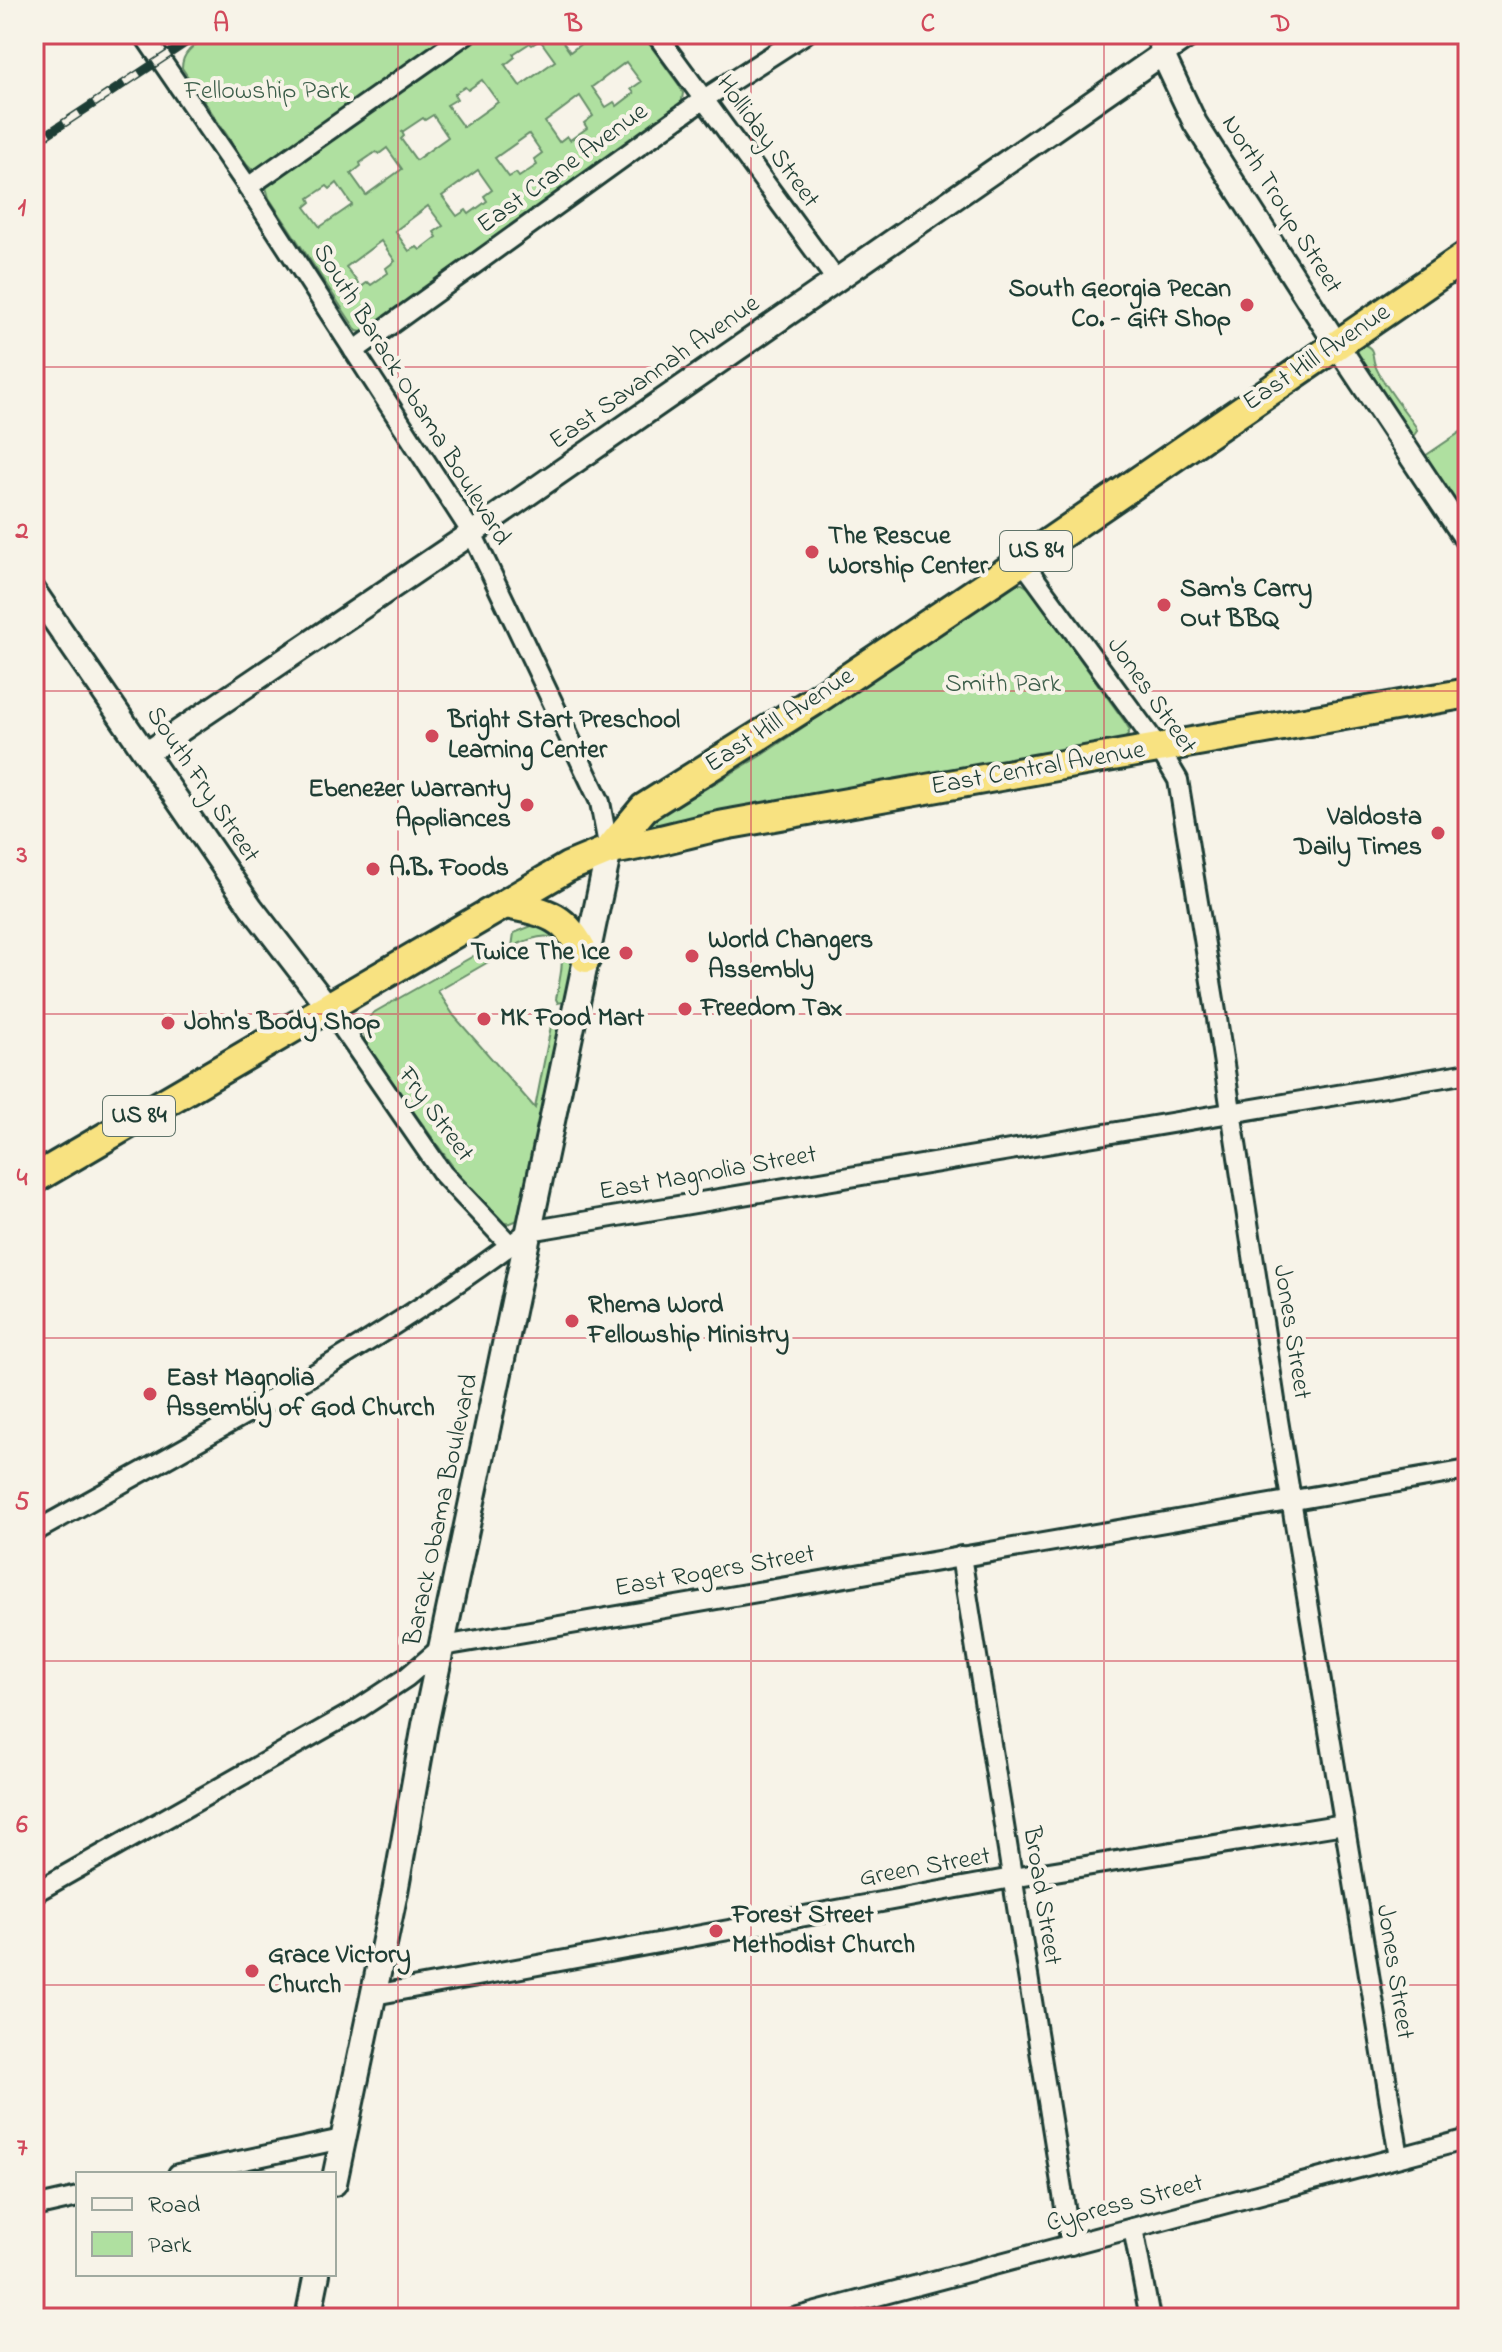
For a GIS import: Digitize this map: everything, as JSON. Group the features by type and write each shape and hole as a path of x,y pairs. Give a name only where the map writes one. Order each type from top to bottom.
{"highway":[{"name":"East Hill Avenue","path":"34,1179 568,867 609,850 644,808 814,701 1468,255"},
{"name":"East Central Avenue","path":"609,850 634,847 722,825 1468,693"},
{"path":"506,904 557,918 578,941 586,958"}],"main road":[{"name":"Barack Obama Boulevard","path":"336,2172 443,1646 519,1238 609,850"},
{"path":"308,2318 317,2276"}],"street":[{"name":"South Barack Obama Boulevard","path":"143,34 248,187 472,533 595,789 609,850"},
{"path":"248,187 466,34"},
{"name":"Holliday Street","path":"656,34 837,281"},
{"name":"East Crane Avenue","path":"354,351 704,99 805,34"},
{"name":"East Savannah Avenue","path":"147,753 837,281 1158,44 1191,34"},
{"name":"North Troup Street","path":"1158,44 1195,123 1468,542"},
{"name":"Jones Street","path":"1022,561 1159,748 1178,780 1291,1500 1399,2157"},
{"name":"South Fry Street","path":"34,591 251,907 328,1007"},
{"name":"Fry Street","path":"328,1007 443,1174 519,1238"},
{"name":"East Magnolia Street","path":"34,1532 296,1386 464,1279 519,1238 1468,1073"},
{"name":"East Rogers Street","path":"443,1646 1468,1470"},
{"name":"Broad Street","path":"961,1556 1071,2245"},
{"path":"34,1893 357,1710 407,1677 443,1646"},
{"name":"Green Street","path":"374,1995 1012,1878 1344,1824"},
{"path":"187,2172 342,2139"},
{"name":"Cypress Street","path":"806,2316 1468,2139"},
{"path":"34,2207 76,2197"},
{"path":"1133,2228 1150,2318"}],"green space":[{"name":"Fellowship Park","path":"213,34 452,34 260,169 251,169 182,68 188,51"},
{"path":"484,34 557,34 570,52 594,34 642,34 683,93 681,107 366,333 357,331 269,198 266,187","holes":["540,40 555,61 520,86 505,65 515,57 513,54","626,62 641,82 631,89 634,93 617,106 614,102 606,107 592,87","482,80 498,102 463,127 447,105 457,99 454,94 465,87 468,90","580,96 593,116 584,123 587,128 570,140 567,136 559,142 545,122","433,115 448,137 416,160 401,139 404,136 402,132 423,118 425,120","529,134 542,153 534,159 537,165 519,177 516,173 509,177 495,158","387,148 402,169 366,195 351,174 376,152 379,154","478,170 492,190 484,196 487,201 469,214 466,210 457,216 442,196","337,183 352,205 320,227 305,207 311,202 309,198","428,206 443,226 434,232 437,237 420,250 417,247 409,251 395,231","381,241 395,261 386,268 388,273 371,285 368,282 361,287 346,267"]},
{"path":"1363,344 1371,350 1382,380 1416,427 1414,435 1409,435 1361,362 1357,349"},
{"path":"1468,427 1468,522 1425,456"},
{"name":"Smith Park","path":"1015,584 1029,588 1125,722 1130,730 1124,741 643,831 645,825 762,755"},
{"path":"534,925 557,928 572,960 569,1000 558,1003 556,999 562,956 555,939 545,936 512,947 514,933"},
{"path":"477,954 490,957 490,961 438,991 454,1016 535,1108 551,1026 560,1025 563,1030 524,1214 510,1223 501,1222 486,1213 365,1040 366,1025 373,1013"}],"railway":[{"path":"34,143 199,34"}],"place":[{"name":"South Georgia Pecan Co. - Gift Shop","path":"1247,305"},
{"name":"The Rescue Worship Center","path":"812,552"},
{"name":"Sam's Carry Out BBQ","path":"1164,605"},
{"name":"Bright Start Preschool Learning Center","path":"432,736"},
{"name":"Ebenezer Warranty Appliances","path":"527,805"},
{"name":"Valdosta Daily Times","path":"1438,833"},
{"name":"A.B. Foods","path":"373,869"},
{"name":"Twice The Ice","path":"626,953"},
{"name":"World Changers Assembly","path":"692,956"},
{"name":"Freedom Tax","path":"685,1009"},
{"name":"MK Food Mart","path":"484,1019"},
{"name":"John's Body Shop","path":"168,1023"},
{"name":"Rhema Word Fellowship Ministry","path":"572,1321"},
{"name":"East Magnolia Assembly of God Church","path":"150,1394"},
{"name":"Forest Street Methodist Church","path":"716,1931"},
{"name":"Grace Victory Church","path":"252,1971"}]}
